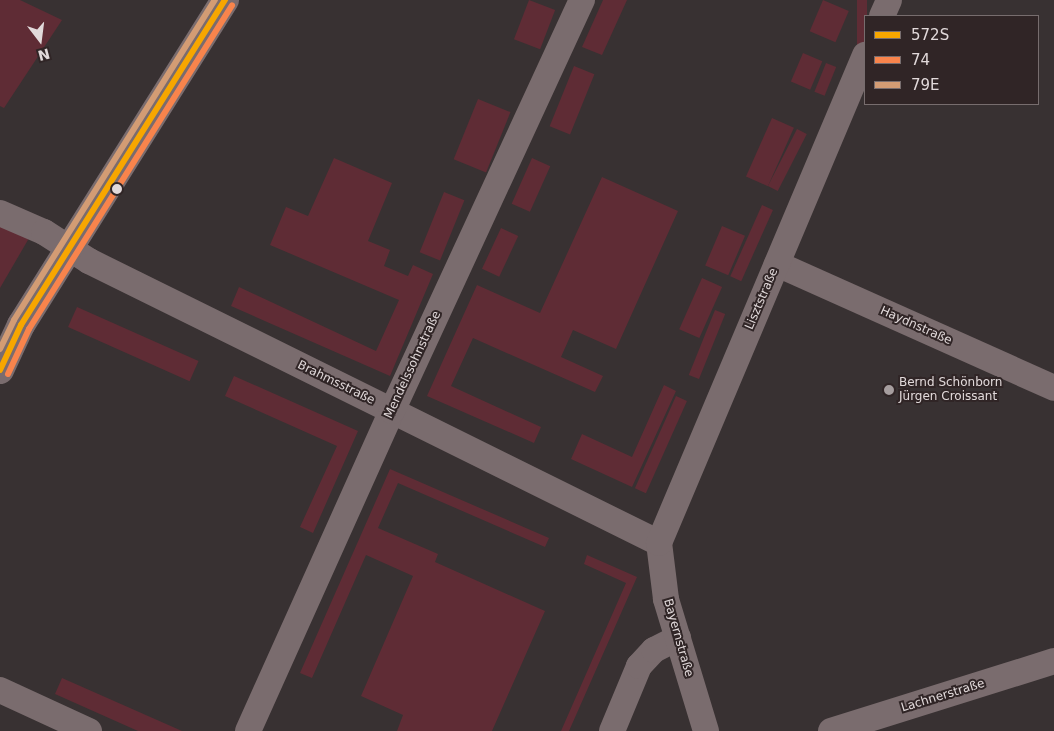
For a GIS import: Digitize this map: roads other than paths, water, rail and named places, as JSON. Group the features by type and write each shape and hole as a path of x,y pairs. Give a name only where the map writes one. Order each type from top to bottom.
{"street":[{"path":"0,370 21,325 225,0"},
{"name":"Mendelssohnstraße","path":"248,731 392,411 582,0"},
{"path":"882,15 888,0"},
{"name":"Lisztstraße","path":"659,543 864,57"},
{"name":"Brahmsstraße","path":"0,213 44,232 89,261 659,543"},
{"name":"Haydnstraße","path":"777,264 1054,388"},
{"name":"Bayernstraße","path":"659,543 666,598 706,731"},
{"path":"612,731 639,666 654,650 678,638"},
{"name":"Lachnerstraße","path":"831,731 1054,661"},
{"path":"0,690 89,731"}],"place":[{"name":"Bernd Schönborn Jürgen Croissant","path":"889,390"}]}
